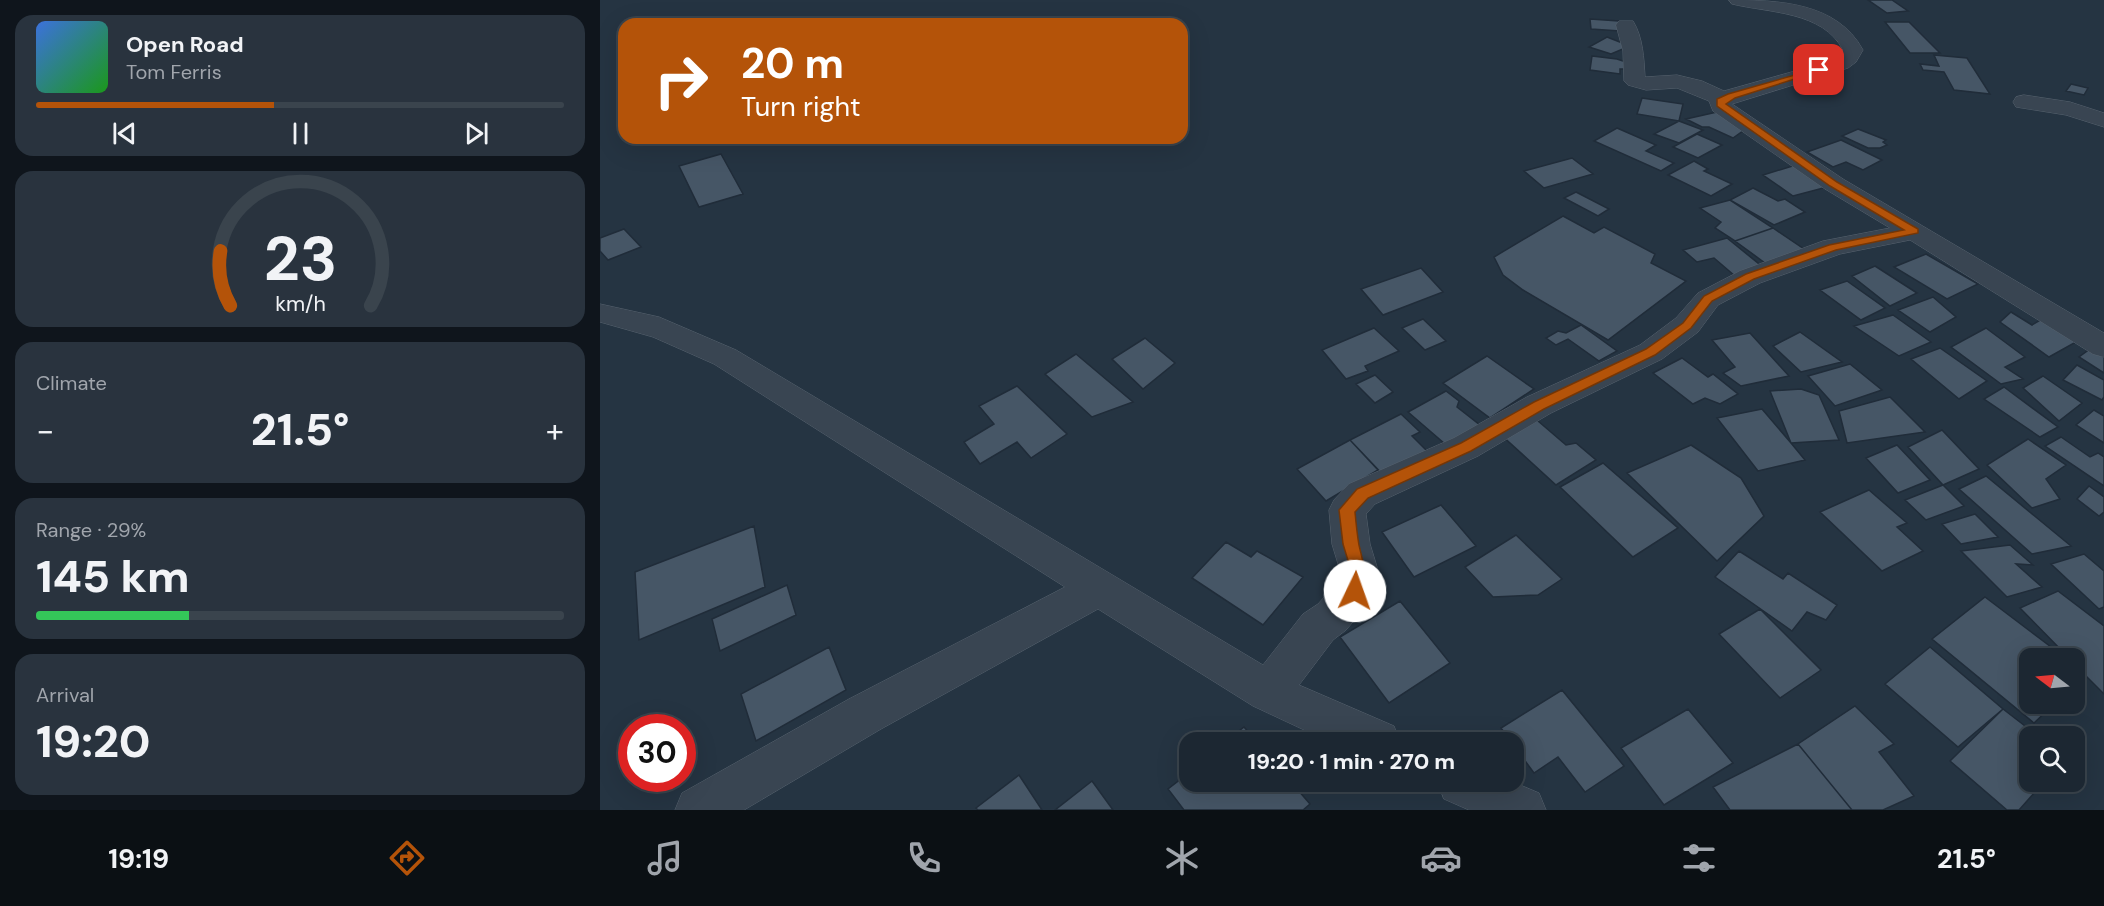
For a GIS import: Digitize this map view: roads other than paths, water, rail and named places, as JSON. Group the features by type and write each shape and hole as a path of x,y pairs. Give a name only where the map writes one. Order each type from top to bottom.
{"street":[{"path":"1738,0 1772,5 1810,15 1838,29 1851,40 1853,50 1841,64 1720,101 1721,106 1834,184 2104,347"},
{"path":"1626,25 1633,51 1635,81 1649,84 1671,81 1697,88 1723,100"},
{"path":"2024,102 2070,109 2104,120"},
{"path":"1268,692 1318,627 1332,617 1355,591 1358,567 1351,544 1347,510 1362,494 1466,447 1539,405 1651,352 1687,325 1708,299 1750,277 1833,247 1914,231"},
{"path":"600,313 634,320 684,337 725,357 1268,692 1356,732"},
{"path":"699,810 865,714 1098,589"},
{"path":"1483,792 1522,810"}]}
